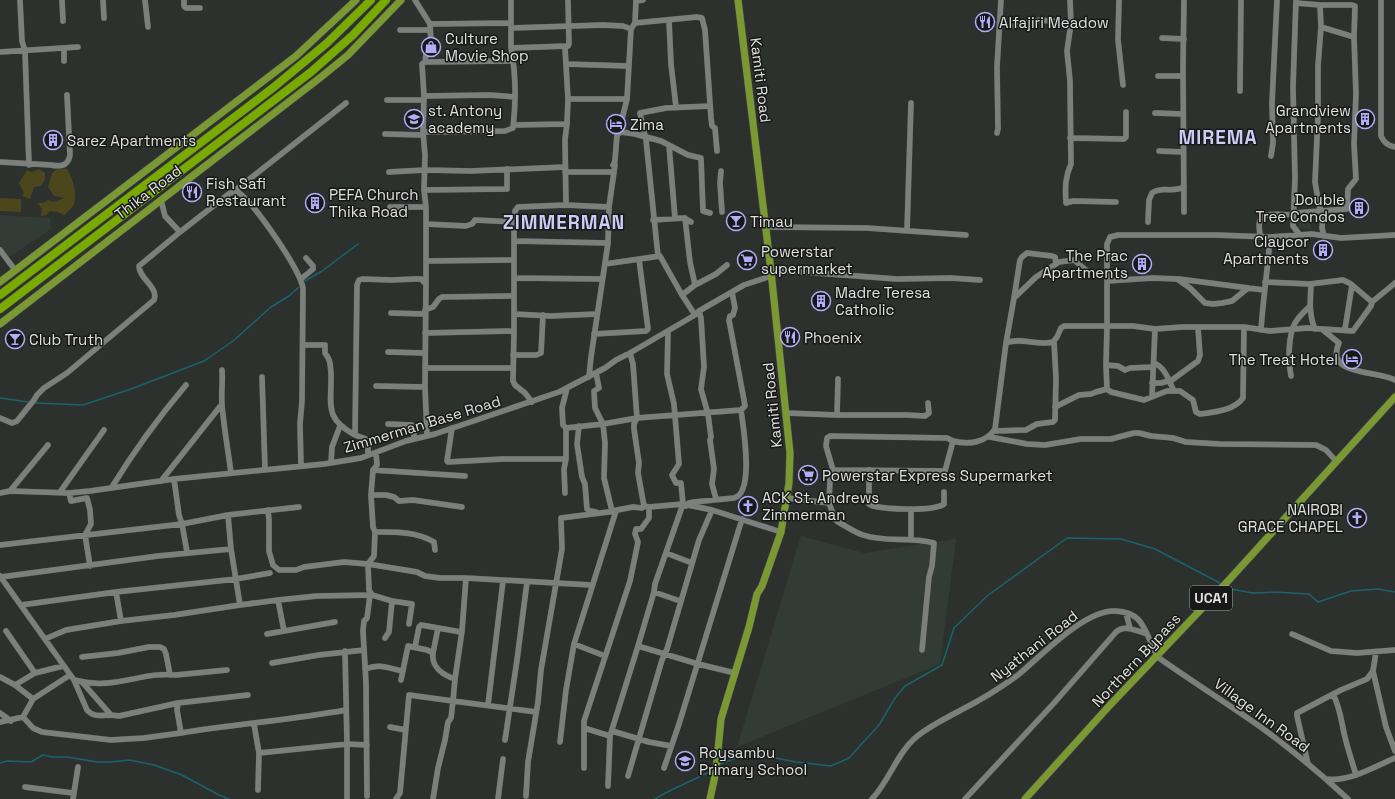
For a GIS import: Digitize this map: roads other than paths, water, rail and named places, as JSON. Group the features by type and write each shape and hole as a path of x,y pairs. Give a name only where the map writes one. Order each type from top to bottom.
{"highway":[{"name":"Thika Road","path":"0,296 290,74 328,43 371,0"},
{"name":"Thika Road","path":"0,309 305,77 353,35 386,0"}],"main road":[{"name":"Thika Road","path":"0,282 296,56 356,0"},
{"name":"Thika Road","path":"0,324 338,64 366,38 401,0"},
{"name":"Kamiti Road","path":"710,799 716,771 721,719 749,627 757,594 762,586 781,532 787,498 790,462 766,228 738,0"},
{"name":"Northern Bypass","path":"1026,799 1110,705 1157,656 1395,397"}],"street":[{"path":"20,0 22,41 25,50 29,165"},
{"path":"62,0 63,20"},
{"path":"103,0 104,18"},
{"path":"145,0 148,27"},
{"path":"184,0 184,6 186,8 200,8"},
{"path":"415,0 430,24 431,43 427,45 425,62 422,64 424,98 424,190 426,207 425,387 427,436"},
{"path":"385,134 505,131 513,128 515,97 511,48 511,0"},
{"path":"566,205 565,139 568,99 565,48 569,44 568,0"},
{"path":"589,377 590,357 608,243 609,207 615,165 613,165 615,160 617,135 621,132 621,123 627,99 631,29 635,23 636,0 643,0"},
{"path":"997,133 997,67 1001,0"},
{"path":"1070,0 1071,23 1067,51 1070,81 1071,164 1066,174 1066,203 1074,201 1116,202"},
{"path":"1120,0 1118,40 1123,85"},
{"path":"1184,0 1184,212"},
{"path":"1240,91 1241,0"},
{"path":"1271,156 1273,143 1272,103 1277,0"},
{"path":"1381,0 1382,136 1383,141 1388,145 1395,147"},
{"path":"1260,236 1259,223 1262,218 1271,214 1294,214 1321,210 1348,209 1348,189 1356,179 1354,144 1356,94 1354,37 1355,6 1352,5 1320,5 1296,1 1293,87 1294,214 1293,226 1299,234"},
{"path":"1320,5 1321,27 1318,66 1316,182 1319,206 1323,216 1322,228 1324,236"},
{"path":"635,23 697,16 701,17 703,20 712,126 715,128 717,151"},
{"path":"669,20 676,108"},
{"path":"1014,26 1040,20 1071,23"},
{"path":"430,24 623,26 631,29"},
{"path":"1321,27 1354,37"},
{"path":"400,30 428,30 430,32"},
{"path":"1162,38 1184,39"},
{"path":"511,48 568,46"},
{"path":"0,52 78,47"},
{"path":"64,48 64,61"},
{"path":"425,62 513,61"},
{"path":"566,64 628,66"},
{"path":"1158,76 1183,76"},
{"path":"0,162 59,166 66,164 69,161 70,155 66,94"},
{"path":"387,100 490,95 515,97"},
{"path":"568,99 627,99"},
{"path":"0,418 12,423 17,421 44,388 67,373 154,300 156,296 154,291 141,274 139,266 180,232 346,103"},
{"path":"907,231 911,103"},
{"path":"710,106 676,108 640,113 646,138 658,256 660,256 682,294 701,318 704,367 701,389 708,414 714,468 712,484 716,499"},
{"path":"1070,138 1124,139 1126,137 1126,112"},
{"path":"1155,113 1183,114"},
{"path":"514,125 567,124"},
{"path":"621,132 661,141 688,155 701,158 703,211 710,213"},
{"path":"669,145 675,218"},
{"path":"1159,151 1184,152"},
{"path":"389,172 507,169 614,172"},
{"path":"424,190 507,189 507,169"},
{"path":"721,172 720,183 722,212"},
{"path":"1148,222 1152,193 1157,190 1178,190 1184,187"},
{"path":"233,192 238,192 261,218 288,256 301,279 303,288 302,401 300,424 301,466"},
{"path":"161,200 165,216 180,232"},
{"path":"532,402 525,393 515,385 513,381 515,211 518,207 566,205 609,207"},
{"path":"390,207 426,207"},
{"path":"654,220 685,218 691,222"},
{"path":"685,218 690,262 695,285"},
{"path":"426,224 466,226 472,224 475,220 514,222"},
{"path":"766,228 866,228 966,235"},
{"path":"1107,389 1107,244 1110,237 1114,235 1218,235 1270,237 1299,234 1312,234 1341,238 1395,236"},
{"path":"1261,330 1270,237"},
{"path":"514,241 608,243"},
{"path":"0,250 15,270"},
{"path":"990,437 994,431 1006,343 1020,260 1024,254 1027,253 1052,256 1056,260 1056,264"},
{"path":"605,264 658,256"},
{"path":"301,279 313,269 313,266 306,258"},
{"path":"594,334 646,331 648,329 639,258"},
{"path":"426,261 514,260"},
{"path":"1014,298 1036,277 1059,262 1074,260 1086,270"},
{"path":"682,294 716,274 727,264"},
{"name":"Zimmerman Base Road","path":"0,493 10,491 69,493 162,480 331,463 368,455 532,402 567,388 668,332 732,292 771,274 789,271 897,279 952,278 980,280"},
{"path":"355,435 358,282 366,278 391,280 421,279 426,284"},
{"path":"514,278 602,279"},
{"path":"1107,281 1153,278 1177,279 1264,290"},
{"path":"1177,279 1190,288 1205,303 1222,303 1232,301 1248,288"},
{"path":"1265,282 1310,284 1344,280 1372,302"},
{"path":"1310,284 1311,320 1315,329"},
{"path":"994,431 1026,430 1037,424 1053,422 1055,419 1054,342 1061,328 1064,326 1133,326 1155,329 1182,327 1244,327 1270,331 1315,329 1353,331 1371,306 1372,302 1395,284"},
{"path":"1345,330 1352,285"},
{"path":"566,428 637,418 708,414 741,410 745,406 729,320 730,316 734,315 735,308 732,292"},
{"path":"391,313 425,312 433,307 442,297 514,296"},
{"path":"1291,376 1288,363 1292,329 1300,316 1310,306"},
{"path":"514,314 543,316 597,314"},
{"path":"513,355 536,355 541,353 543,316"},
{"path":"1055,406 1079,395 1091,394 1107,389 1144,400 1167,391 1174,391 1190,397 1193,400 1196,412 1200,414 1222,411 1241,401 1243,398 1244,327"},
{"path":"1152,383 1162,383 1172,380 1198,361 1200,355 1198,328"},
{"path":"1152,397 1155,329"},
{"path":"1324,330 1339,343 1336,349 1336,356 1339,363 1346,368 1395,380"},
{"path":"425,333 514,332"},
{"path":"608,786 611,734 654,592 655,584 684,505 681,483 676,484 672,475 679,464 674,404 667,374 668,332"},
{"path":"1006,343 1018,341 1048,344 1054,342"},
{"path":"303,345 325,345 325,353 329,357 330,365 331,413 340,426 355,435 366,439 368,444 368,455"},
{"path":"388,352 425,353"},
{"path":"584,768 584,721 632,572 638,542 635,534 636,529 641,529 649,518 638,473 639,463 634,424 637,418 633,364 630,353"},
{"path":"1106,365 1118,366 1125,370 1130,368 1159,365 1164,370 1174,391"},
{"path":"425,368 513,368"},
{"path":"222,370 222,404 231,473"},
{"path":"560,742 566,690 574,644 614,511 604,478 605,443 603,424 595,408 594,391 599,388 596,373"},
{"path":"262,377 265,469"},
{"path":"837,415 838,379"},
{"path":"112,487 120,473 162,415 186,385"},
{"path":"376,386 425,387"},
{"path":"565,493 564,469 566,459 566,428 563,425 561,415 567,388"},
{"path":"786,413 925,416 929,413 928,403"},
{"path":"162,480 222,404"},
{"path":"684,505 694,502 737,497 740,492 746,475 745,442 741,410"},
{"path":"388,424 412,425 414,429 414,439"},
{"path":"331,463 332,447 340,426"},
{"path":"579,426 577,444 582,477 585,484 587,509 594,512 614,511"},
{"path":"452,428 447,460 448,462 502,459 566,459"},
{"path":"60,492 104,430"},
{"path":"922,650 929,577 932,566 934,545 933,543 885,539 863,535 835,519 829,503 830,480 833,475 833,470 826,446 827,438 830,436 947,438 953,441 968,443 990,437 1027,444 1045,445 1081,439 1111,439 1134,432 1152,436 1173,438 1186,442 1220,444 1316,445 1326,450 1336,461"},
{"path":"833,470 945,471 953,441"},
{"path":"10,491 48,445"},
{"path":"367,796 364,621 367,618 371,595 369,590 368,564 374,556 375,532 373,527 371,495 374,470 377,465 376,452"},
{"path":"374,470 466,476"},
{"path":"869,470 869,504 878,508 936,508 944,504 944,492"},
{"path":"174,479 179,514 187,552"},
{"path":"69,493 71,501 87,498 91,524 85,535 90,566"},
{"path":"371,495 386,495 394,497 399,501 413,500 462,507"},
{"path":"787,498 829,503"},
{"path":"526,796 528,762 541,670 562,549 561,518 633,507 642,508 684,505 712,510 781,532"},
{"path":"0,545 182,524 228,515 299,507"},
{"path":"911,509 911,540"},
{"path":"268,510 269,551 273,565 279,570 296,570 304,567 344,562 368,564 417,572 425,576 444,578 591,585"},
{"path":"628,776 699,540 712,510"},
{"path":"228,515 231,549 240,605"},
{"path":"664,768 698,664 742,519"},
{"path":"375,532 394,532 416,535 434,542 435,550"},
{"path":"231,549 187,552 1,577 74,680 90,714 96,716 119,716 178,703 248,695"},
{"path":"666,553 692,563"},
{"path":"21,605 116,592 236,579 270,573"},
{"path":"433,799 448,722 451,718 466,578"},
{"path":"488,705 502,581"},
{"path":"505,740 527,582"},
{"path":"116,592 121,621"},
{"path":"654,592 680,601"},
{"path":"45,638 66,630 121,621 317,596 371,595 392,601 412,604 410,624"},
{"path":"278,600 284,631"},
{"path":"385,638 389,632 392,601"},
{"name":"Nyathani Road","path":"872,799 888,778 907,746 920,734 1002,687 1080,623 1097,614 1105,611 1120,612 1126,613 1139,620 1143,625 1157,656"},
{"path":"1126,613 1130,628"},
{"path":"267,634 335,622"},
{"path":"415,647 418,627 425,626 461,632"},
{"path":"438,628 433,656 438,670 446,676 455,679"},
{"path":"965,799 1116,632 1121,629 1130,628 1147,634"},
{"path":"6,631 35,673"},
{"path":"1292,634 1331,651 1357,653 1395,650"},
{"path":"574,644 605,656"},
{"path":"401,680 408,646 433,653"},
{"path":"638,646 698,664 735,673"},
{"path":"82,657 118,653 149,647 160,647 164,649 166,654 170,675"},
{"path":"272,663 345,651 364,650"},
{"path":"345,651 347,799"},
{"path":"1376,652 1373,671 1386,727 1395,751"},
{"name":"Village Inn Road","path":"1157,656 1262,728 1308,764 1348,799"},
{"path":"365,669 375,665 381,665 386,668 403,671"},
{"path":"15,685 35,673 63,666"},
{"path":"74,680 82,682 108,683 138,678 227,670"},
{"path":"1308,764 1297,713 1310,705 1367,679 1373,671"},
{"path":"0,722 11,721 22,717 33,699 70,675"},
{"path":"0,677 15,685 33,699"},
{"path":"82,682 111,715"},
{"path":"1333,694 1343,723 1344,732 1356,775"},
{"path":"396,799 400,793 409,695 536,712"},
{"path":"178,703 176,710 181,734"},
{"path":"22,717 33,728 42,732 111,740 181,734 302,718 346,710"},
{"path":"0,713 11,721"},
{"path":"254,724 259,753 258,790"},
{"path":"390,727 406,730"},
{"path":"584,728 671,746"},
{"path":"259,753 347,744 367,745"},
{"path":"1326,779 1343,780 1395,758"},
{"path":"498,799 503,760"},
{"path":"25,787 73,796 78,767"}],"waterway":[{"path":"305,281 322,271 358,244"},
{"path":"36,403 83,405 131,389 204,361 233,341 271,307 289,296 299,287"},
{"path":"0,398 28,402"},
{"path":"720,764 741,756 761,755 796,762 831,766 849,758 879,725 895,698 905,686 942,665 954,628 987,596 1067,538 1121,539 1155,549 1220,583"},
{"path":"1227,587 1252,593 1275,592 1309,594 1318,602 1351,591 1378,589 1395,592"},
{"path":"0,763 7,761 31,762 43,755 97,762 130,760 154,765 182,775 229,799"},
{"path":"655,799 712,770"}],"place":[{"name":"Alfajiri Meadow","path":"985,22"},
{"name":"Culture Movie Shop","path":"431,47"},
{"name":"st. Antony academy","path":"414,119"},
{"name":"Grandview Apartments","path":"1365,119"},
{"name":"Zima","path":"616,124"},
{"name":"Sarez Apartments","path":"53,140"},
{"name":"Fish Safi Restaurant","path":"192,192"},
{"name":"PEFA Church Thika Road","path":"315,203"},
{"name":"Double Tree Condos","path":"1359,208"},
{"name":"Timau","path":"736,221"},
{"name":"Claycor Apartments","path":"1323,250"},
{"name":"Powerstar supermarket","path":"747,260"},
{"name":"The Prac Apartments","path":"1142,264"},
{"name":"Madre Teresa Catholic","path":"821,301"},
{"name":"Phoenix","path":"790,337"},
{"name":"Club Truth","path":"15,339"},
{"name":"The Treat Hotel","path":"1352,359"},
{"name":"Powerstar Express Supermarket","path":"808,475"},
{"name":"ACK St. Andrews Zimmerman","path":"748,506"},
{"name":"NAIROBI GRACE CHAPEL","path":"1357,518"},
{"name":"Roysambu Primary School","path":"685,761"}],"district":[{"name":"MIREMA","path":"1218,137"},
{"name":"ZIMMERMAN","path":"564,222"}]}
